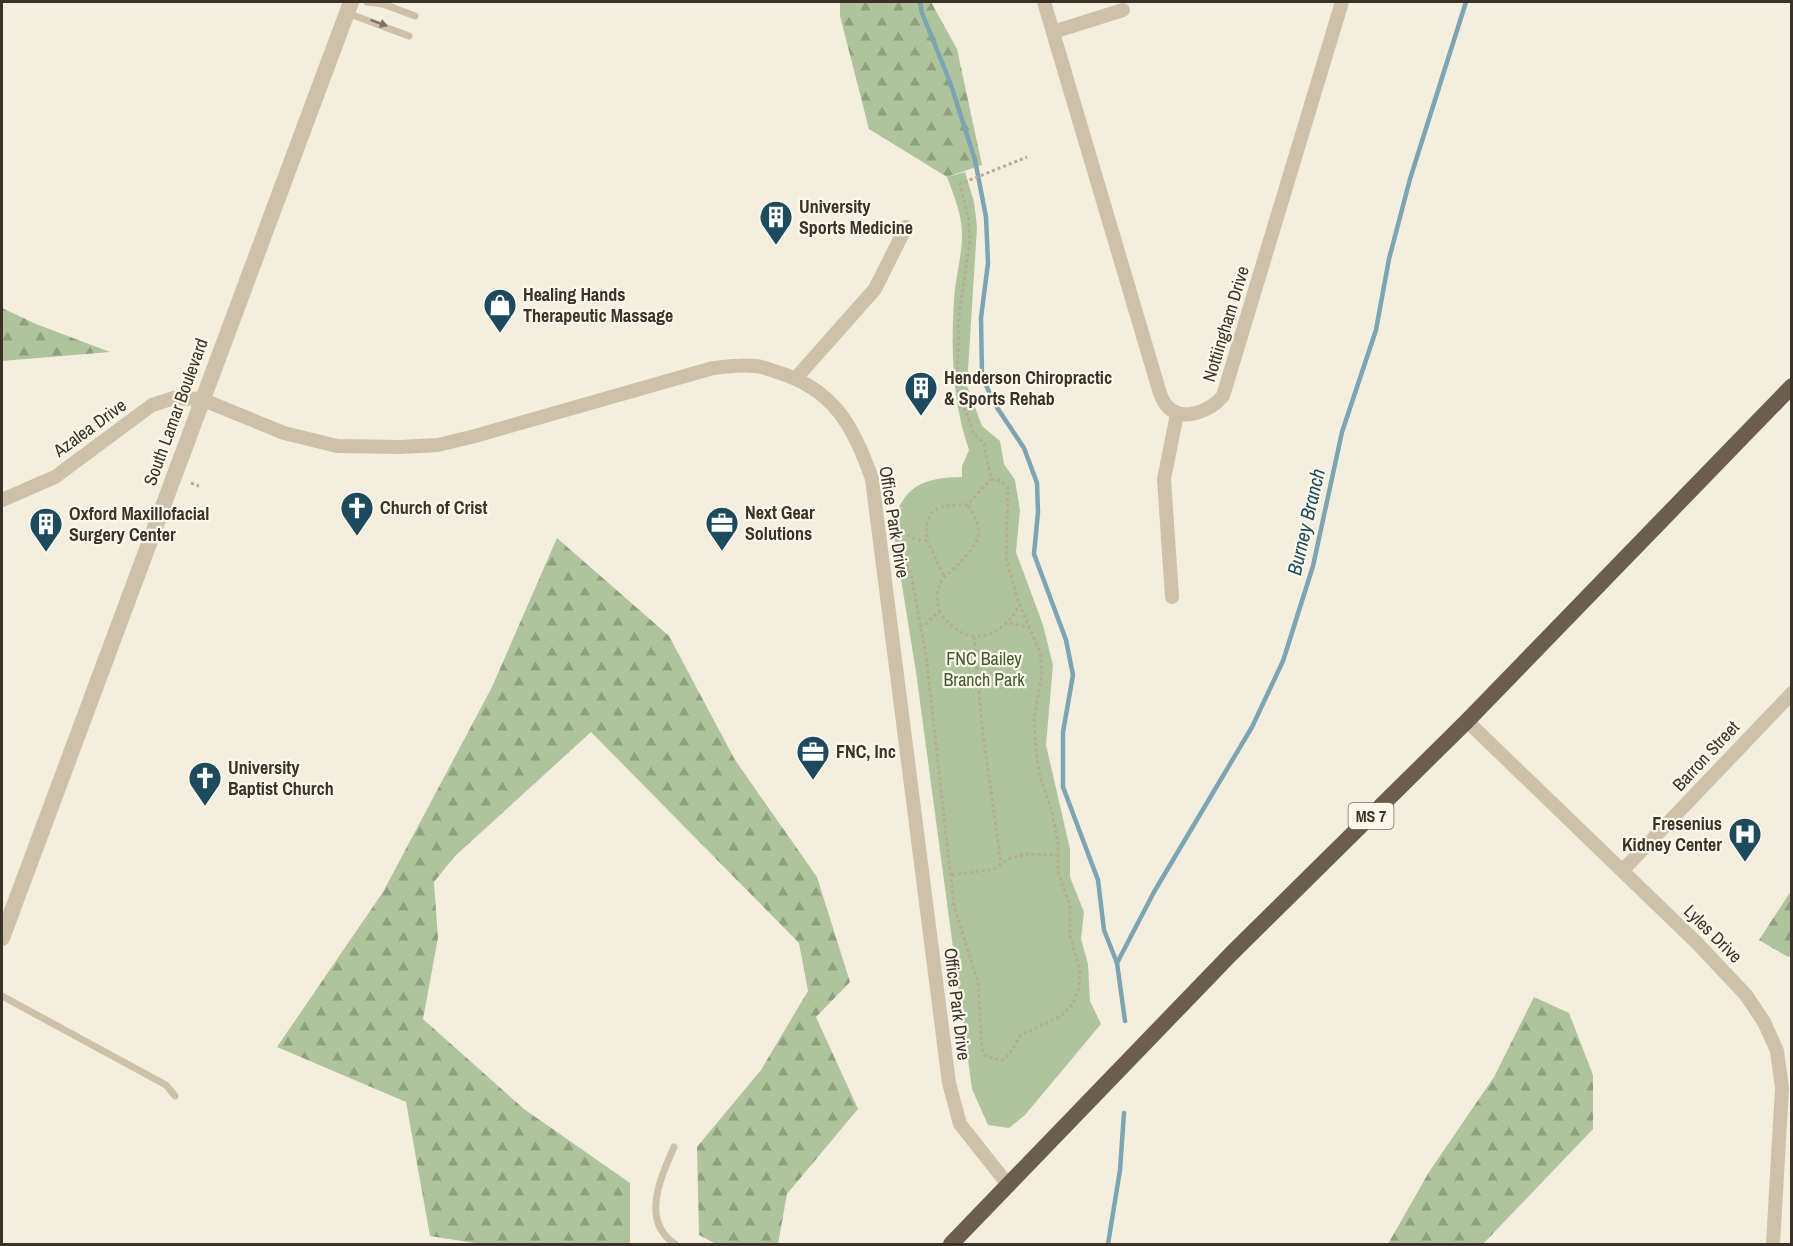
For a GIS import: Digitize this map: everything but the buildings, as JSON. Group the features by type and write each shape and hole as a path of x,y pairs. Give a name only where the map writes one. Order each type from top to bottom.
{"highway":[{"name":"MS 7","path":"951,1245 1232,953 1467,721 1791,386"}],"street":[{"path":"1044,2 1159,390 1166,406 1177,414 1164,479 1172,597"},
{"name":"Nottiingham Drive","path":"1177,414 1196,414 1216,404 1223,396 1342,2"},
{"name":"South Lamar Boulevard","path":"2,938 349,7"},
{"path":"1053,32 1124,10"},
{"path":"796,378 875,289 906,227"},
{"name":"Office Park Drive","path":"201,399 284,433 329,445 364,448 438,445 713,368 755,366 796,378 821,393 841,412 860,444 872,479 949,1083 960,1124 1009,1186"},
{"name":"Azalea Drive","path":"2,500 55,477 152,405 174,398 201,399"},
{"name":"Barron Street","path":"1623,870 1791,693"},
{"name":"Lyles Drive","path":"1467,721 1623,870 1746,994 1777,1051 1782,1088 1773,1245"}],"lane":[{"path":"367,2 382,3 415,16"},
{"path":"349,7 409,36"},
{"path":"2,996 166,1084 175,1096"},
{"path":"674,1146 661,1178 656,1203 657,1225 675,1245"}],"path":[{"path":"991,479 984,444 974,432 957,387 959,315 970,239 968,216 960,184 1027,157"},
{"path":"967,505 991,479"},
{"path":"927,540 915,539 900,529 898,521 892,523 896,543 910,574 920,627 954,906 978,981 982,1049 987,1057 1002,1060 1009,1055 1021,1035 1061,1016 1073,1004 1079,987 1080,970 1070,936 1070,905 1058,873 1052,812 1038,772 1034,719 1042,674 1041,652 1020,605 1006,558 1008,488 1001,481 991,479"},
{"path":"191,483 199,486"},
{"path":"944,576 927,540 928,518 936,509 946,504 967,505"},
{"path":"967,505 979,524 980,535 951,572 944,576 937,597 939,611 955,630 974,638 987,635 1010,623 1020,605"},
{"path":"920,627 939,611"},
{"path":"1010,623 1032,628"},
{"path":"974,638 982,726 1001,864"},
{"path":"952,875 994,869 1010,858 1027,854 1058,855"}],"green space":[{"path":"840,2 931,2 957,49 982,165 947,177 869,129 840,16"},
{"name":"FNC Bailey Branch Park","path":"965,172 974,202 977,227 967,386 982,426 1000,441 1004,464 1015,480 1020,510 1016,552 1043,625 1053,665 1046,745 1070,849 1070,877 1084,912 1081,939 1088,964 1090,1001 1101,1024 1025,1115 1009,1128 988,1125 972,1089 916,672 892,523 903,500 917,486 936,479 962,477 962,466 969,450 959,413 953,357 954,300 962,232 958,208 947,177"},
{"path":"2,308 36,324 110,352 2,361"},
{"path":"557,538 669,636 735,760 817,877 850,982 816,1017 858,1109 787,1194 778,1244 716,1244 699,1235 697,1147 761,1070 808,991 799,943 591,732 454,857 434,882 438,938 423,1019 524,1109 630,1183 630,1244 480,1244 430,1236 406,1102 277,1047 383,892 492,687"},
{"path":"1791,891 1792,955 1788,957 1759,940"},
{"path":"1534,997 1569,1013 1593,1075 1593,1129 1483,1244 1388,1244 1429,1172 1494,1077"}],"waterway":[{"path":"920,2 922,13 950,82 975,160 986,217 988,263 981,318 982,376 994,403 1024,448 1037,483 1038,512 1034,554 1066,640 1073,675 1063,732 1063,787 1098,880 1104,930 1117,963 1125,1021"},
{"name":"Burney Branch","path":"1117,963 1154,892 1252,727 1283,661 1313,566 1342,432 1376,330 1389,259 1410,179 1466,2"},
{"name":"Burney Branch","path":"1108,1244 1120,1170 1124,1113"}],"place":[{"name":"University Sports Medicine","path":"776,246"},
{"name":"Healing Hands Therapeutic Massage","path":"500,334"},
{"name":"Henderson Chiropractic & Sports Rehab","path":"921,417"},
{"name":"Church of Crist","path":"357,537"},
{"name":"Next Gear Solutions","path":"722,552"},
{"name":"Oxford Maxillofacial Surgery Center","path":"46,553"},
{"name":"FNC, Inc","path":"813,781"},
{"name":"University Baptist Church","path":"205,807"},
{"name":"Fresenius Kidney Center","path":"1745,863"}]}
